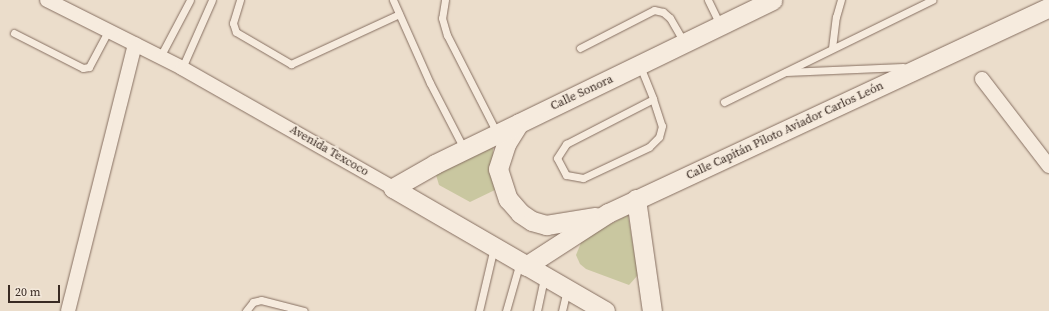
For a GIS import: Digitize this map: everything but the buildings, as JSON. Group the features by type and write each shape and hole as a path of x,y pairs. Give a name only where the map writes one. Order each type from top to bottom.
{"street":[{"name":"Avenida Texcoco","path":"47,0 182,68 605,311"},
{"name":"Calle Sonora","path":"393,188 464,149 640,66 684,42 720,25 750,5 772,0"},
{"name":"Calle Capitán Piloto Aviador Carlos León","path":"523,264 608,213 636,199 935,62 1049,7"},
{"path":"68,311 135,44"},
{"path":"982,79 1049,166"},
{"path":"520,122 506,144 498,169 508,199 520,213 532,221 546,224 582,220 608,213"},
{"path":"636,199 652,311"}],"lane":[{"path":"160,57 190,0"},
{"path":"240,0 233,23 236,32 291,64 399,14"},
{"path":"394,0 399,14 464,149"},
{"path":"445,0 442,18 447,35 497,134"},
{"path":"708,0 720,25"},
{"path":"832,48 836,17 841,0"},
{"path":"724,102 932,0"},
{"path":"182,68 209,1"},
{"path":"580,48 654,10 663,12 670,18 684,42"},
{"path":"14,33 83,68 89,67 108,32"},
{"path":"784,72 894,69 935,62"},
{"path":"640,66 653,99 662,126 656,142 583,178 566,175 557,158 566,144 653,99"},
{"path":"479,311 494,247"},
{"path":"506,311 523,264"},
{"path":"537,311 545,276"},
{"path":"562,311 567,288"},
{"path":"246,311 253,302 260,300 304,311"}],"shaded area":[{"path":"493,147 493,165 497,189 470,202 439,185 436,175"},
{"path":"628,215 638,275 629,285 586,269 580,264 576,255 583,238"}]}
